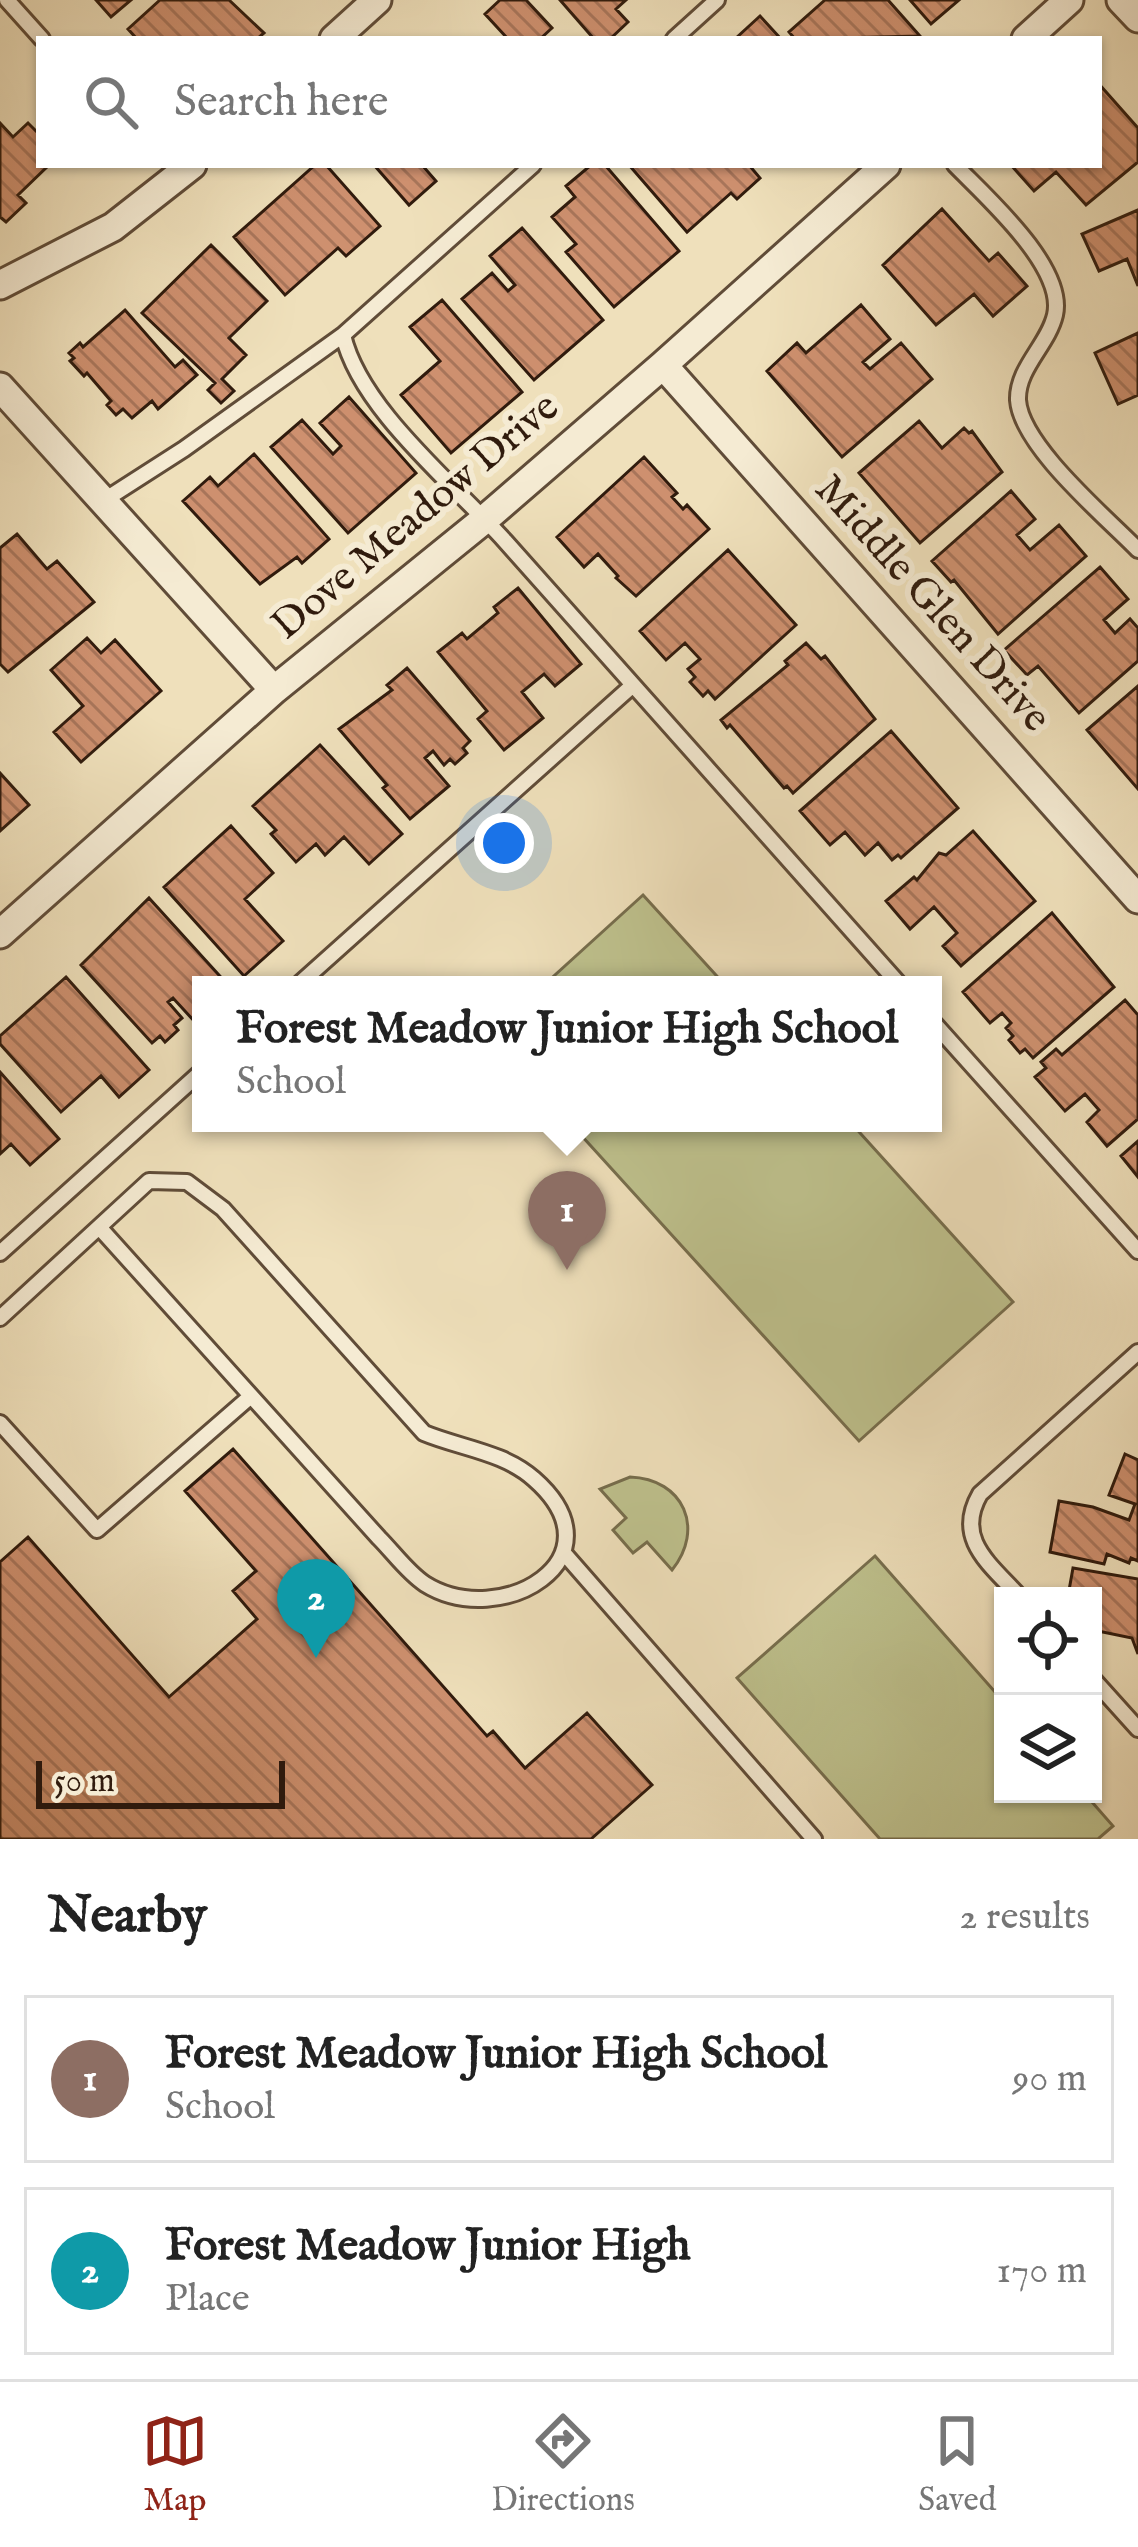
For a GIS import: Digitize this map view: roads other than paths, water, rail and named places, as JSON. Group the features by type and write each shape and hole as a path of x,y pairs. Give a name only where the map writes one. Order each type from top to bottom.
{"street":[{"path":"1029,36 1069,0"},
{"path":"1121,0 1138,19"},
{"path":"336,36 360,5"},
{"name":"Dove Meadow Drive","path":"0,934 274,690 663,365 883,168"},
{"path":"0,285 113,227 173,170"},
{"name":"Middle Glen Drive","path":"663,365 1138,899"},
{"path":"0,387 274,690"}],"lane":[{"path":"7,0 39,36"},
{"path":"677,36 717,0"},
{"path":"103,501 343,335 530,168"},
{"path":"958,168 1010,221 1053,291 1055,314 1023,376 1018,399 1024,421 1040,447 1138,550"},
{"path":"343,335 349,361 368,394 892,976"},
{"path":"308,976 632,685"},
{"path":"942,1032 1138,1251"},
{"path":"0,1253 192,1080"},
{"path":"0,1318 149,1180 188,1181 223,1209 424,1433 463,1450 499,1456 534,1479 557,1506 565,1531 563,1552 548,1578 518,1593 464,1597 426,1584 99,1227"},
{"path":"1010,1587 980,1553 969,1513 980,1494 1138,1352"},
{"path":"0,1424 97,1530 250,1396"},
{"path":"563,1552 814,1839"},
{"path":"1102,1689 1138,1729"}],"place":[{"name":"Forest Meadow Junior High School","path":"567,1270"},
{"name":"Forest Meadow Junior High","path":"316,1658"}]}
